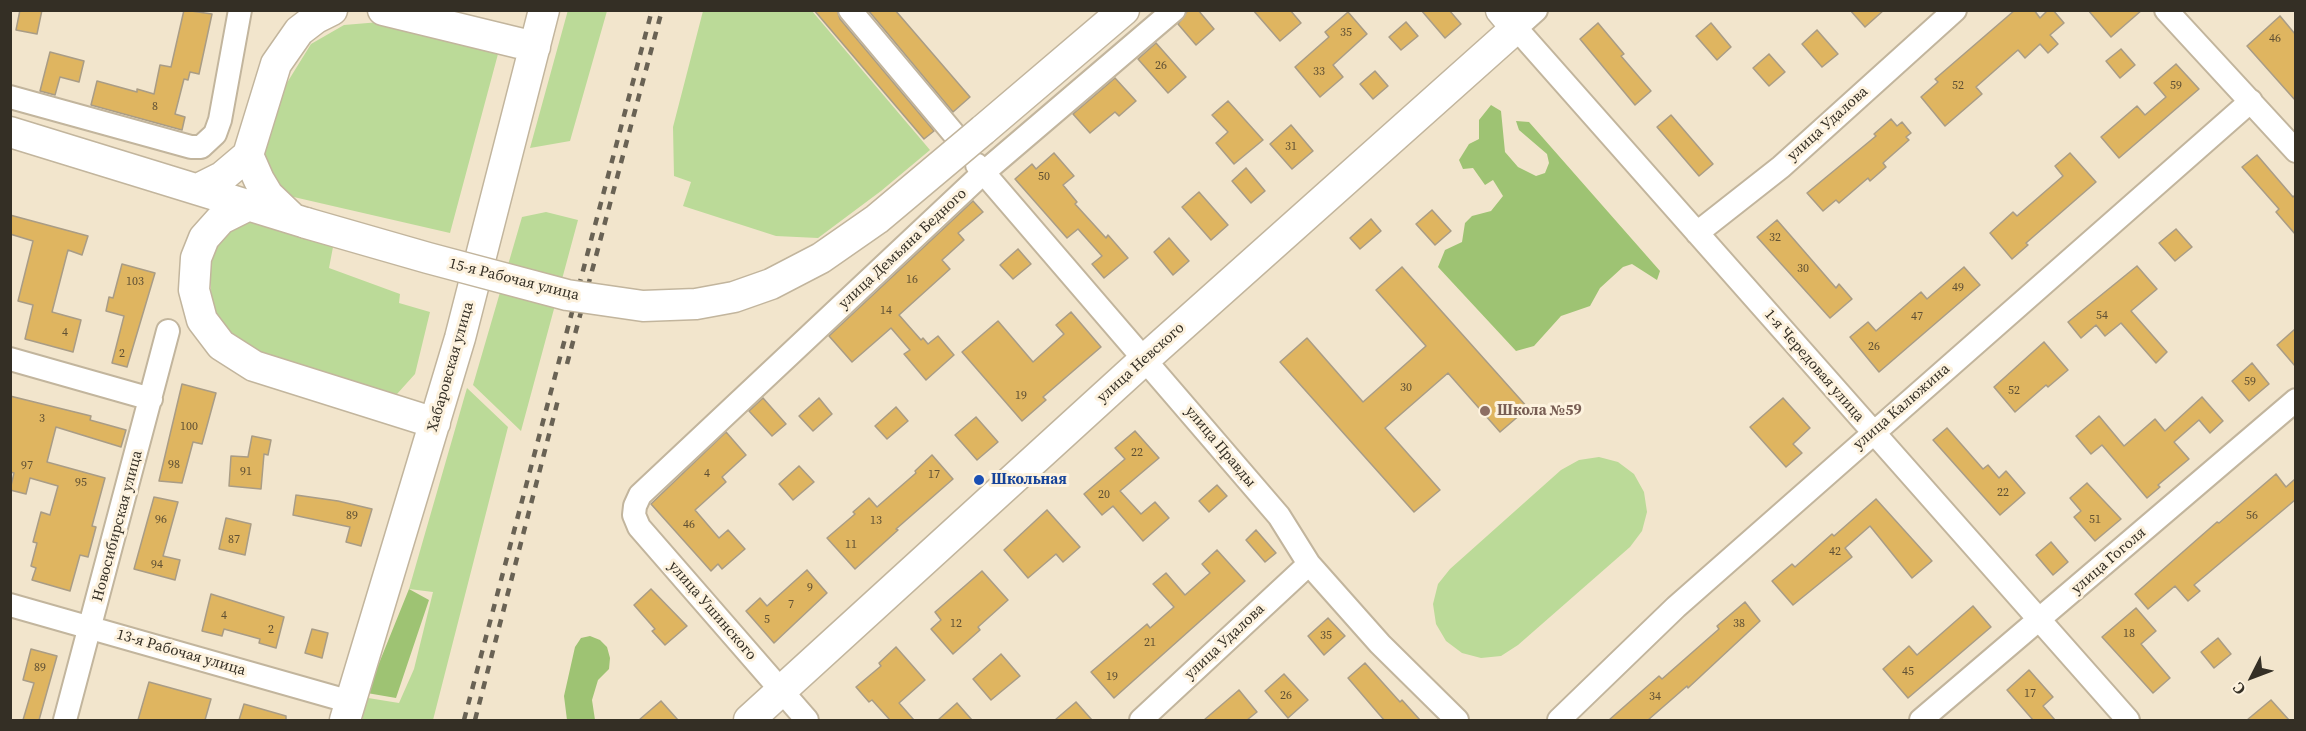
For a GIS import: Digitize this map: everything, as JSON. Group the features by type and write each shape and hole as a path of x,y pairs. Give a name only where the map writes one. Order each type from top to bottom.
{"main road":[{"path":"204,238 203,225 195,203 185,189 186,186 222,177 248,154 276,64 299,32 315,18 332,10"},
{"path":"383,10 535,47"},
{"name":"Хабаровская улица","path":"348,711 460,338 544,10"},
{"path":"968,132 1124,10"},
{"name":"улица Невского","path":"748,720 1518,16"},
{"name":"15-я Рабочая улица","path":"10,132 428,258 567,295 643,306 696,304 734,297 771,285 821,258 877,219 968,132"},
{"path":"248,154 258,180 268,195 299,220"},
{"path":"249,205 221,219 204,238 196,258 194,290 202,320 221,345 254,366 435,423"}],"street":[{"path":"10,97 191,147 201,147 215,134 220,120 240,10"},
{"path":"850,10 968,132"},
{"name":"улица Демьяна Бедного","path":"640,495 980,169 1174,10"},
{"name":"улица Удалова","path":"1697,232 1781,167 1955,10"},
{"path":"2166,10 2295,152"},
{"name":"1-я Чередовая улица","path":"1518,16 1697,232 2128,720"},
{"name":"улица Калюжина","path":"1559,720 1676,607 2251,101"},
{"name":"улица Правды","path":"980,169 1279,516 1309,564 1380,644 1457,720"},
{"name":"Новосибирская улица","path":"65,720 168,332"},
{"path":"10,359 151,399"},
{"name":"улица Гоголя","path":"1921,720 2040,621 2295,400"},
{"name":"улица Ушинского","path":"640,495 634,515 639,527 807,720"},
{"name":"улица Удалова","path":"1141,720 1309,564"},
{"name":"13-я Рабочая улица","path":"10,605 91,628 348,711"}],"green space":[{"path":"568,10 607,11 570,141 530,148"},
{"path":"703,11 812,11 930,150 881,191 818,238 776,236 683,206 691,182 674,176 673,127"},
{"path":"380,22 434,32 498,54 450,233 285,195 266,165 265,151 285,86 311,44 344,25"},
{"path":"1491,105 1501,111 1505,152 1518,167 1536,176 1545,173 1549,163 1547,154 1519,130 1516,121 1529,122 1660,271 1657,280 1632,264 1623,267 1600,288 1590,306 1561,316 1534,346 1516,351 1438,267 1445,250 1462,242 1465,223 1472,216 1491,211 1503,196 1493,180 1485,185 1473,168 1463,169 1459,160 1469,144 1479,139 1479,120"},
{"path":"546,212 578,220 521,431 473,385 522,217"},
{"path":"265,222 333,247 329,268 400,294 399,303 430,312 415,374 397,394 356,387 252,351 225,331 212,304 210,275 214,249 223,233 240,223"},
{"path":"467,388 508,427 433,720 362,720 368,698 399,703 414,669 433,592 409,589"},
{"path":"1599,457 1618,462 1634,474 1644,492 1647,512 1642,531 1630,547 1518,645 1501,656 1481,658 1462,653 1446,641 1436,624 1433,604 1438,584 1450,569 1561,470 1579,460"},
{"path":"409,589 429,600 396,698 367,693"},
{"path":"590,636 600,640 607,647 610,658 609,669 598,680 592,700 595,720 567,720 564,696 575,647 581,638"}],"building":[{"path":"20,10 42,10 37,34 16,30"},
{"path":"184,10 212,14 199,74 190,72 188,80 184,79 175,114 185,117 182,130 91,105 97,81 137,92 137,89 154,94 160,65 171,67"},
{"path":"814,10 837,10 840,19 934,131 924,139"},
{"path":"868,10 895,10 970,97 953,112"},
{"path":"1188,10 1198,10 1214,29 1196,45 1178,24"},
{"path":"1253,10 1290,10 1301,23 1280,41"},
{"path":"1421,10 1449,10 1461,24 1445,38"},
{"path":"1850,10 1884,10 1865,27"},
{"path":"2015,10 2034,10 2040,18 2048,10 2053,10 2064,23 2050,35 2058,44 2048,53 2040,44 2025,58 2018,50 1976,87 1982,94 1945,126 1921,97 1938,82 1935,79"},
{"path":"2088,10 2142,10 2111,37"},
{"path":"1348,12 1367,34 1333,65 1343,77 1320,97 1295,67 1329,37 1325,32"},
{"path":"2280,16 2295,34 2295,100 2247,46"},
{"path":"1406,22 1418,36 1401,50 1389,37"},
{"path":"1598,23 1624,54 1621,56 1651,91 1635,105 1580,39"},
{"path":"1711,23 1731,47 1717,60 1696,36"},
{"path":"1817,30 1838,54 1822,67 1802,44"},
{"path":"1156,43 1186,77 1168,93 1138,59"},
{"path":"2121,49 2135,65 2120,78 2106,61"},
{"path":"50,52 84,61 79,82 60,77 55,95 40,91"},
{"path":"1769,54 1785,72 1769,86 1753,68"},
{"path":"2176,64 2199,89 2119,158 2101,137 2137,106 2145,115 2166,97 2154,83"},
{"path":"1375,71 1388,86 1373,99 1360,84"},
{"path":"1115,78 1136,101 1119,116 1115,112 1090,133 1073,114"},
{"path":"1228,101 1263,140 1234,164 1216,143 1228,132 1212,115"},
{"path":"1671,115 1713,164 1699,176 1657,127"},
{"path":"1891,119 1897,126 1902,122 1911,133 1906,137 1909,140 1883,163 1886,167 1870,181 1868,178 1839,203 1836,200 1823,211 1807,193 1876,136 1874,134"},
{"path":"1291,125 1313,151 1292,169 1270,144"},
{"path":"1054,153 1074,176 1063,185 1077,202 1075,204 1106,238 1108,235 1128,258 1104,278 1092,264 1102,256 1078,229 1067,238 1015,179 1032,164 1036,169"},
{"path":"2070,153 2096,182 2026,243 2028,245 2012,259 1990,233 2013,212 2017,216 2063,176 2055,166"},
{"path":"2257,155 2293,197 2295,195 2295,234 2276,212 2279,209 2242,167"},
{"path":"1246,168 1265,191 1251,203 1232,181"},
{"path":"1199,192 1228,225 1211,240 1182,207"},
{"path":"973,201 983,212 958,233 964,240 942,260 950,269 899,315 921,340 923,338 928,344 938,336 954,355 926,380 904,354 910,350 891,328 852,362 829,336"},
{"path":"1432,210 1451,231 1435,245 1416,224"},
{"path":"10,215 88,236 82,255 68,250 52,312 81,320 73,352 25,339 33,305 18,301 33,241 10,234"},
{"path":"1371,219 1381,231 1360,249 1350,238"},
{"path":"1777,220 1836,288 1839,284 1852,299 1830,318 1757,237"},
{"path":"2176,229 2192,247 2175,261 2159,243"},
{"path":"1169,238 1189,261 1173,275 1154,252"},
{"path":"1018,249 1031,264 1013,279 1000,265"},
{"path":"122,264 155,273 127,367 112,363 124,316 106,311 109,297 113,298"},
{"path":"2137,266 2157,289 2131,311 2167,352 2156,363 2121,323 2105,336 2096,325 2081,338 2068,322"},
{"path":"1402,267 1528,408 1500,432 1448,373 1385,428 1440,490 1414,512 1280,362 1307,338 1363,402 1426,346 1376,290"},
{"path":"1964,267 1980,285 1879,372 1850,337 1868,322 1876,331 1921,292 1927,299"},
{"path":"1071,312 1101,347 1043,397 1046,400 1022,421 962,352 998,321 1033,362 1064,334 1056,325"},
{"path":"2295,329 2295,366 2277,345"},
{"path":"2044,342 2068,370 2048,387 2046,385 2015,412 1994,387"},
{"path":"2252,363 2269,384 2249,401 2232,381"},
{"path":"182,384 216,393 202,444 193,442 182,483 159,481"},
{"path":"10,396 91,416 90,420 126,430 121,447 56,427 47,462 105,478 92,526 96,527 88,557 80,555 70,591 32,580 36,568 31,566 37,543 33,542 41,512 50,515 58,486 30,478 26,494 10,490 14,473 10,472"},
{"path":"2202,397 2223,421 2210,433 2199,420 2174,442 2189,459 2158,485 2160,487 2147,498 2102,445 2091,454 2076,436 2099,416 2124,446 2155,419 2165,431"},
{"path":"763,398 786,424 772,436 749,411"},
{"path":"819,398 832,414 813,431 799,416"},
{"path":"1783,398 1810,428 1793,444 1802,453 1786,467 1750,427"},
{"path":"896,407 908,421 887,439 875,426"},
{"path":"976,417 998,442 977,460 955,435"},
{"path":"1947,428 1983,469 1988,465 1999,478 2006,471 2025,493 2000,515 1933,440"},
{"path":"1135,431 1159,458 1120,491 1141,514 1155,502 1169,518 1143,541 1113,506 1102,515 1084,494 1125,459 1115,448"},
{"path":"726,432 746,455 722,477 726,482 695,510 719,538 728,530 745,549 722,569 718,564 711,571 651,504"},
{"path":"252,436 271,440 268,455 264,454 261,489 229,486 231,456 248,457"},
{"path":"932,455 953,479 855,569 827,538 855,514 853,512 869,498 877,507 916,473 915,471"},
{"path":"799,466 814,482 793,500 779,484"},
{"path":"2276,474 2286,487 2295,479 2295,500 2194,585 2200,591 2188,601 2175,586 2148,609 2135,594"},
{"path":"2087,483 2121,519 2095,541 2074,517 2081,511 2070,498"},
{"path":"1217,485 1227,496 1209,512 1199,501"},
{"path":"296,495 372,509 361,546 346,542 350,527 293,515"},
{"path":"154,497 178,502 163,556 180,560 175,580 134,569"},
{"path":"1876,499 1932,561 1912,578 1870,526 1845,548 1852,557 1793,605 1772,581 1792,564 1795,567"},
{"path":"1047,510 1080,547 1063,562 1056,554 1028,578 1004,550"},
{"path":"226,518 251,524 245,555 219,549"},
{"path":"1256,530 1276,553 1265,562 1246,540"},
{"path":"2051,542 2068,562 2053,575 2036,555"},
{"path":"1217,550 1245,581 1114,698 1091,672 1147,624 1150,628 1174,607 1153,584 1166,573 1185,595 1210,573 1202,564"},
{"path":"807,570 827,593 774,643 746,611 760,598 767,606"},
{"path":"982,571 1008,600 953,654 931,629 941,620 935,612"},
{"path":"651,589 687,626 665,645 652,631 655,629 634,605"},
{"path":"211,594 284,617 276,648 259,643 260,639 224,629 222,636 202,631"},
{"path":"1745,602 1760,621 1688,688 1687,686 1648,720 1609,720 1659,676 1662,679 1719,629 1717,626"},
{"path":"1973,606 1991,627 1908,698 1883,669 1909,646 1917,655"},
{"path":"2136,608 2156,631 2141,644 2170,678 2153,693 2102,637"},
{"path":"1328,618 1345,636 1324,655 1308,636"},
{"path":"312,629 328,633 322,658 305,653"},
{"path":"2218,638 2231,654 2214,668 2201,652"},
{"path":"896,647 925,680 899,703 914,720 890,720 872,700 869,702 856,687 881,666 879,663"},
{"path":"31,649 57,656 39,720 23,720 34,683 23,680"},
{"path":"1001,654 1020,676 991,700 973,679"},
{"path":"1365,663 1400,702 1402,700 1420,720 1384,720 1348,678"},
{"path":"2029,670 2053,697 2043,706 2055,720 2033,720 2007,690"},
{"path":"1284,674 1308,700 1288,718 1265,691"},
{"path":"149,682 211,699 205,720 138,720"},
{"path":"1239,690 1257,712 1247,720 1204,720"},
{"path":"2271,700 2289,720 2247,720"},
{"path":"661,701 678,720 639,720"},
{"path":"1076,702 1092,720 1055,720"},
{"path":"957,703 972,720 938,720"},
{"path":"244,704 286,716 286,720 239,720"}],"railway":[{"path":"464,720 652,10"},
{"path":"567,364 662,10"},
{"path":"475,720 559,396"}],"place":[{"name":"Школа №59","path":"1485,411"},
{"name":"Школьная","path":"979,480"}]}
